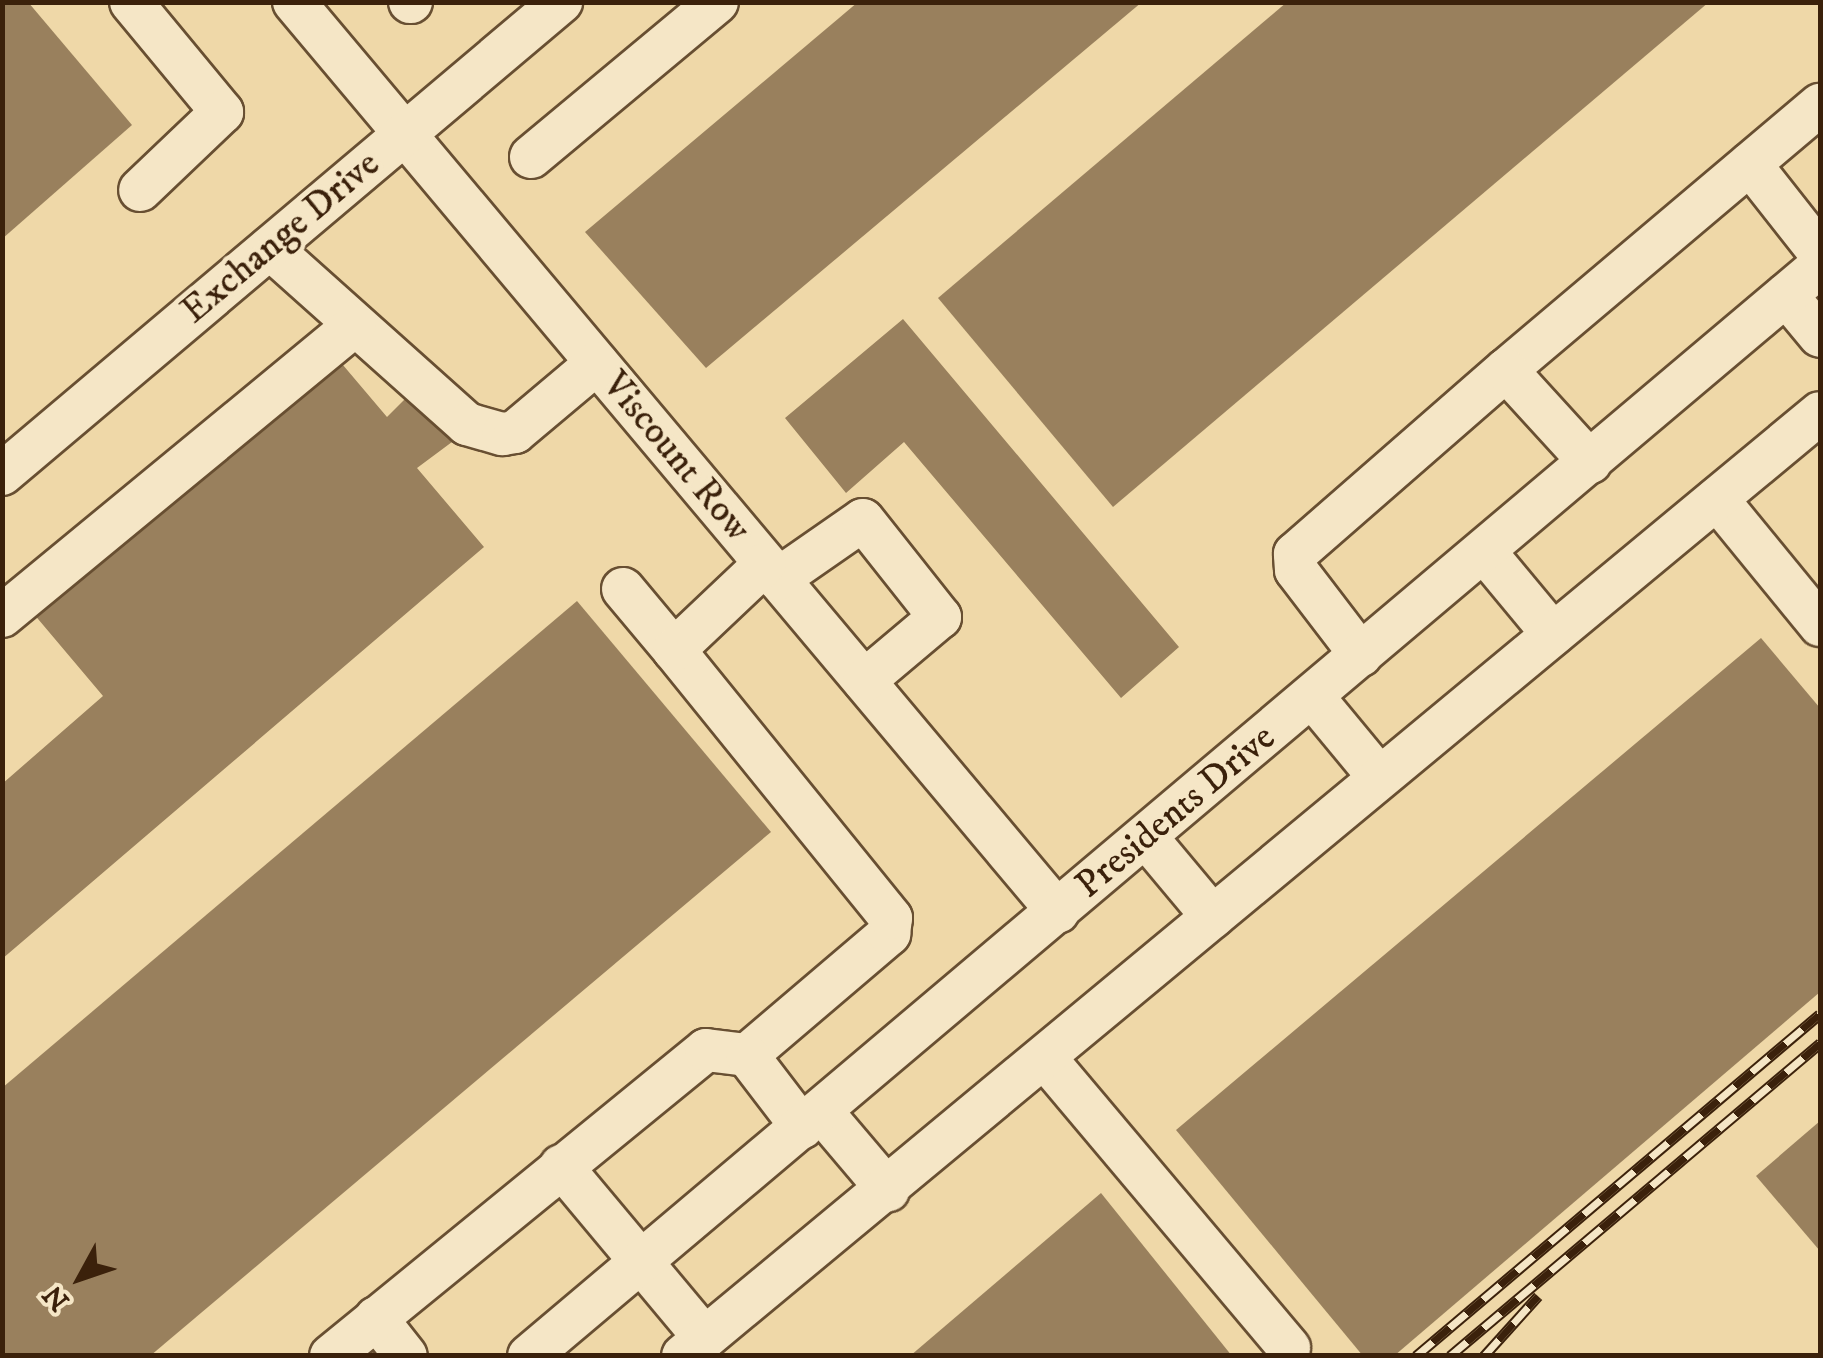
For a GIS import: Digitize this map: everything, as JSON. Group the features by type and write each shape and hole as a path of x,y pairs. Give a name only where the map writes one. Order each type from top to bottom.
{"street":[{"path":"131,2 222,112 140,190"},
{"name":"Viscount Row","path":"294,2 1058,912"},
{"name":"Exchange Drive","path":"2,474 560,2"},
{"path":"531,157 714,4"},
{"path":"1361,655 1296,570 1296,554 1506,370 1820,105"},
{"path":"1750,164 1820,253"},
{"path":"270,248 467,424 504,434 515,432 597,364"},
{"name":"Presidents Drive","path":"529,1356 1820,266"},
{"path":"1786,295 1820,336"},
{"path":"2,616 355,325"},
{"path":"1506,370 1590,462"},
{"path":"560,1166 642,1261 694,1346 888,1190 1820,413"},
{"path":"1717,498 1820,624"},
{"path":"674,650 772,572 862,520 940,616 864,682"},
{"path":"1484,550 1553,634"},
{"path":"624,589 892,918 889,934 747,1055"},
{"path":"1312,696 1380,777"},
{"path":"1146,837 1213,917"},
{"path":"331,1356 706,1050 747,1055 888,1190"},
{"path":"1046,1058 1289,1348"},
{"path":"376,1318 406,1356"}],"building":[{"path":"2,2 28,2 132,125 2,239"},
{"path":"858,2 1142,2 706,368 585,232"},
{"path":"1287,2 1709,2 1113,507 938,298"},
{"path":"903,319 1179,647 1121,698 904,442 846,493 785,418"},
{"path":"337,358 387,417 411,393 452,442 417,468 484,547 2,959 2,784 103,696 33,613"},
{"path":"577,601 771,832 150,1356 2,1356 2,1088"},
{"path":"1761,638 1820,708 1820,992 1394,1356 1363,1356 1176,1130"},
{"path":"1820,1121 1820,1251 1756,1176"},
{"path":"1101,1193 1232,1356 910,1356"}],"railway":[{"path":"1416,1356 1820,1014"},
{"path":"1450,1356 1820,1043"},
{"path":"1484,1356 1538,1296"}]}
